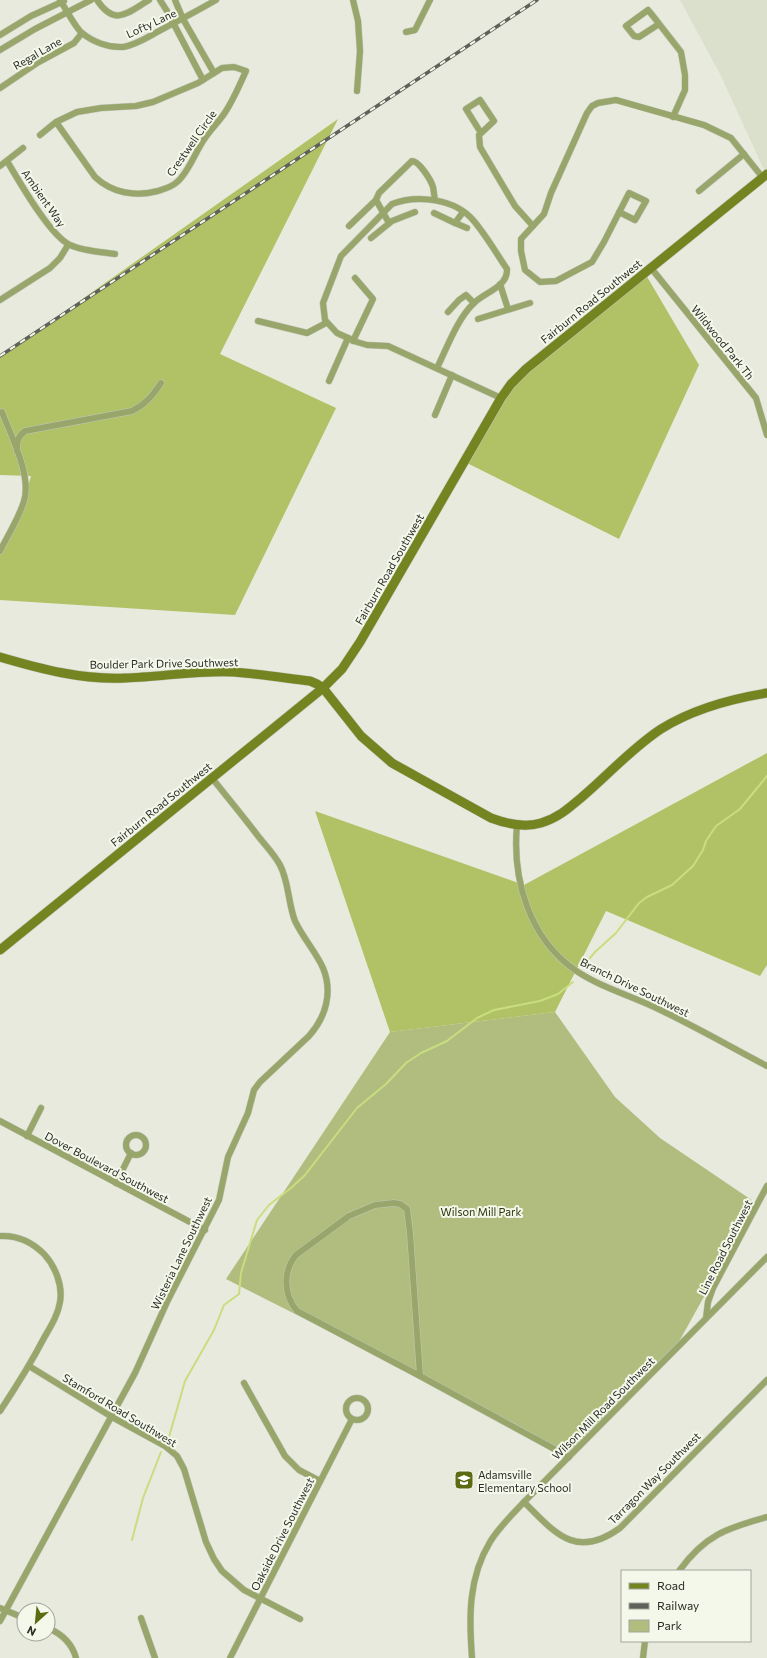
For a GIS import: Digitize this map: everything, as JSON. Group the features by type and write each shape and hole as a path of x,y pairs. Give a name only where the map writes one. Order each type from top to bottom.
{"street":[{"path":"0,50 35,29 91,0"},
{"path":"97,0 104,10 113,16 124,14 149,0"},
{"path":"160,0 203,80"},
{"path":"175,0 183,19 214,73"},
{"name":"Lofty Lane","path":"62,1 82,33 96,42 110,46 122,47 133,45 216,0"},
{"path":"353,0 358,22 360,51 357,91"},
{"path":"406,32 415,30 430,0"},
{"path":"0,35 31,16 62,1"},
{"path":"659,24 639,37 634,36 626,26 648,10 659,24 681,52 685,75 685,90 673,117"},
{"name":"Regal Lane","path":"0,88 37,63 74,43 82,33"},
{"name":"Crestwell Circle","path":"40,135 56,122 77,112 101,108 136,106 153,102 203,80 222,68 234,67 246,71 232,102 204,140 185,173 178,182 151,193 131,194 115,190 102,184 95,177 56,122"},
{"path":"481,133 466,109 480,100 494,121 479,135 480,147 515,206 533,226"},
{"path":"619,212 635,220 646,200 629,193 592,262 556,281 540,282 532,277 523,266 521,239 544,214 551,193 587,113 592,106 598,103 616,100 704,125 731,138 765,176"},
{"path":"0,166 23,148"},
{"path":"699,191 744,154"},
{"name":"Ambient Way","path":"7,161 46,221 68,244 77,248 115,254"},
{"path":"349,226 376,200 379,193 412,161 419,164 433,186 435,200"},
{"name":"Fairburn Road Southwest","path":"0,950 323,688 342,669 360,642 501,398 511,384 526,369 765,176"},
{"path":"437,368 459,323 474,303 504,281 507,275 507,269 472,219 463,212 448,204 435,200 418,199 397,202 392,204 383,212 341,256 323,304 323,314 326,323 336,333 351,340 367,345 388,346 501,398"},
{"path":"376,200 389,223"},
{"path":"371,238 389,223 404,215 415,212"},
{"path":"455,223 463,212"},
{"path":"434,213 467,228"},
{"path":"0,300 50,268 56,263 68,244"},
{"name":"Wildwood Park Th","path":"651,268 756,398 767,435"},
{"path":"329,381 372,299 355,278"},
{"path":"500,284 508,309"},
{"path":"448,312 466,295 474,303"},
{"path":"478,319 530,303"},
{"path":"258,321 307,333 326,323"},
{"path":"435,415 452,375"},
{"path":"17,451 18,439 20,434 25,431 132,411 151,398 161,383"},
{"path":"0,551 24,502 26,493 22,465 2,412"},
{"name":"Boulder Park Drive Southwest","path":"1,660 50,671 87,677 124,678 208,672 234,672 310,681 323,688 361,736 392,763 491,818 503,823 517,825 540,823 562,814 642,743 678,720 717,704 767,693"},
{"name":"Wisteria Lane Southwest","path":"0,1621 3,1610 112,1417 135,1373 167,1302 220,1200 228,1157 248,1113 254,1090 260,1082 316,1029 324,1012 328,994 327,980 322,967 302,936 294,919 286,880 280,866 212,778"},
{"name":"Branch Drive Southwest","path":"517,825 516,836 518,862 526,906 541,936 563,961 588,978 652,1006 767,1066"},
{"path":"27,1136 41,1108"},
{"name":"Dover Boulevard Southwest","path":"0,1122 204,1230"},
{"path":"116,1183 131,1153"},
{"name":"Line Road Southwest","path":"706,1318 708,1302 714,1288 767,1186"},
{"path":"420,1376 407,1209 400,1204 394,1203 376,1204 349,1216 296,1255 289,1263 286,1272 287,1287 291,1304 297,1311 569,1457"},
{"path":"0,1236 18,1238 29,1242 48,1258 58,1279 60,1300 58,1310 29,1366 0,1411"},
{"name":"Wilson Mill Road Southwest","path":"472,1658 470,1606 472,1589 479,1565 490,1542 504,1523 524,1502 767,1256"},
{"name":"Stamford Road Southwest","path":"29,1366 112,1417 165,1446 177,1456 184,1469 206,1542 214,1559 222,1571 233,1582 260,1599 300,1619"},
{"name":"Tarragon Way Southwest","path":"524,1502 553,1530 566,1538 586,1542 596,1541 608,1537 620,1528 767,1380"},
{"path":"244,1383 285,1456 299,1470 320,1481"},
{"name":"Oakside Drive Southwest","path":"230,1658 352,1420"},
{"path":"680,1570 697,1549 714,1536 734,1526 767,1517"},
{"path":"3,1610 16,1615"},
{"path":"141,1618 155,1658"},
{"path":"56,1633 66,1639 74,1650 76,1658"},
{"path":"643,1658 645,1642"}],"shaded area":[{"path":"680,0 767,0 767,170 765,172 720,74"}],"green space":[{"path":"338,119 220,354 336,408 235,615 0,600 0,546 26,494 31,476 0,475 0,357"},
{"path":"646,275 699,365 619,539 467,463 514,379"},
{"path":"767,753 767,965 760,976 606,911 555,1012 390,1032 315,811 524,885"},
{"name":"Wilson Mill Park","path":"555,1012 615,1097 660,1138 756,1203 676,1347 567,1459 406,1370 226,1279 390,1032"}],"waterway":[{"path":"584,965 595,952 616,933 639,903 647,897 672,885 693,866 716,826 740,809 767,776"},
{"path":"169,1437 185,1381 214,1330 224,1305 239,1294 241,1273 257,1220 269,1205 305,1175 357,1108 386,1084 406,1063 421,1053 447,1041 477,1018 494,1010 540,1001 558,994 573,982"},
{"path":"132,1540 143,1498 161,1452"}],"railway":[{"path":"0,356 537,0"}],"place":[{"name":"Adamsville Elementary School","path":"464,1480"}]}
